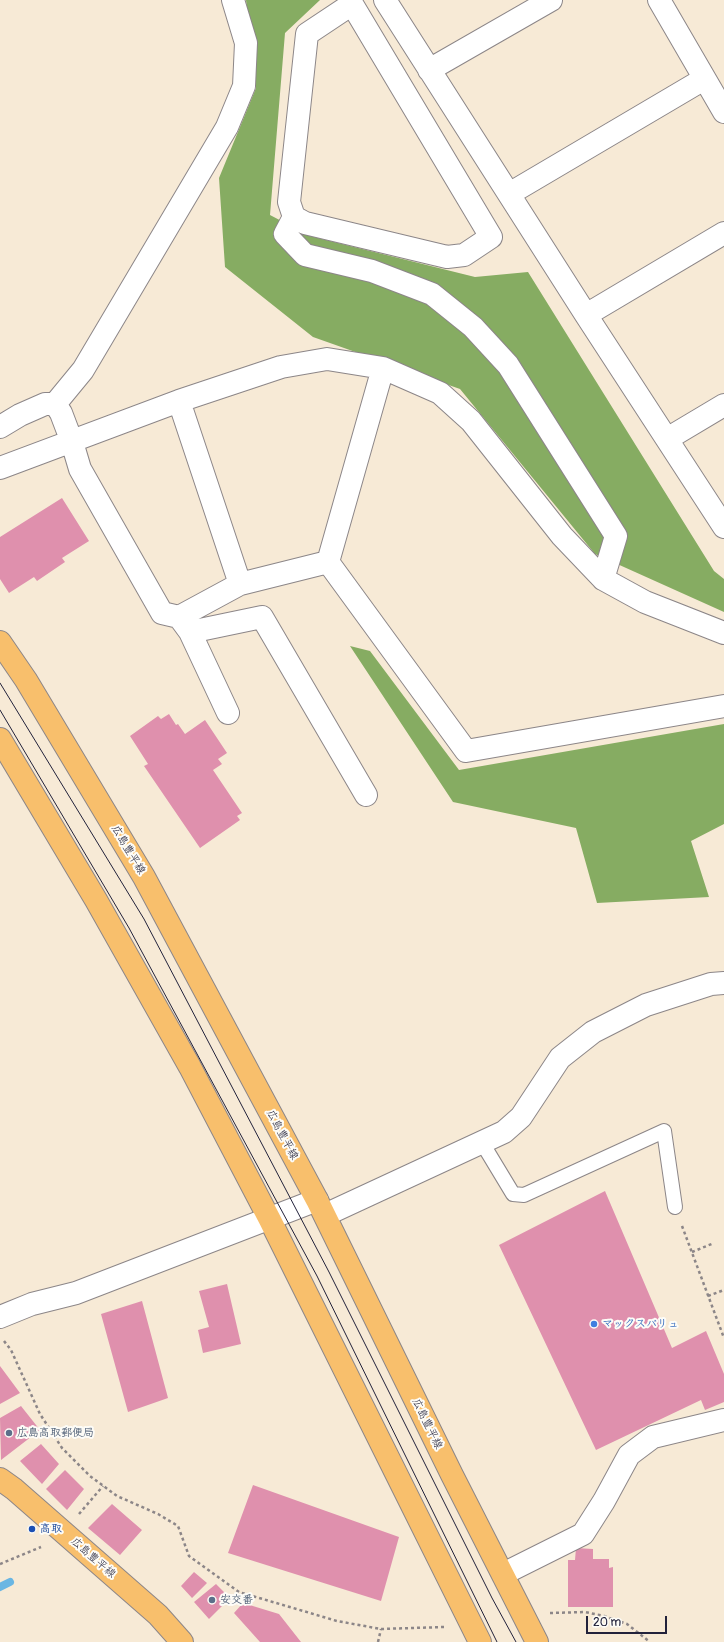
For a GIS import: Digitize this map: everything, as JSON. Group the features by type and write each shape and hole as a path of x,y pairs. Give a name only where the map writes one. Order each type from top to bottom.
{"main road":[{"name":"広島豊平線","path":"0,642 26,680 144,877 321,1208 449,1468 538,1642"},
{"path":"0,739 96,900 186,1060 270,1220 480,1642"},
{"name":"広島豊平線","path":"0,1478 14,1489 56,1538 158,1614 182,1642"}],"street":[{"path":"55,404 83,370 227,127 244,86 246,43 234,0"},
{"path":"385,0 586,315 724,527"},
{"path":"429,70 551,0"},
{"path":"659,0 724,112"},
{"path":"294,217 305,223 447,257 464,255 491,237 352,4 307,34 289,202 294,217 285,234 305,255 372,271 432,294 473,327 508,365 616,536 603,579"},
{"path":"509,194 704,79"},
{"path":"586,315 724,233"},
{"path":"0,468 179,401 281,367 327,359 383,368 440,393 471,421 562,536 603,579 645,602 724,633"},
{"path":"328,562 383,368"},
{"path":"179,401 240,584"},
{"path":"0,427 20,415 45,404 55,404"},
{"path":"55,404 61,413 80,469 162,613 184,625 262,617 366,795"},
{"path":"667,439 724,405"},
{"path":"184,625 240,584 328,562"},
{"path":"328,562 466,751 724,706"},
{"path":"184,625 228,713"},
{"path":"0,1317 32,1304 76,1293 270,1220 321,1208 504,1132 521,1117 560,1058 593,1032 646,1005 711,984 724,983"},
{"path":"503,1574 583,1534 604,1501 629,1455 653,1436 724,1420"}],"lane":[{"path":"481,1141 513,1194 524,1194 664,1131 675,1207"}],"path":[{"path":"675,1207 724,1338"},
{"path":"692,1252 714,1243"},
{"path":"708,1296 724,1290"},
{"path":"0,1336 11,1350 40,1414 62,1448 90,1476 117,1496 158,1514 178,1526 189,1556 239,1592 337,1621 381,1629 446,1627"},
{"path":"0,1564 56,1538 103,1486"},
{"path":"547,1613 585,1612 604,1616 627,1624 650,1642"},
{"path":"378,1642 381,1629"}],"green space":[{"path":"246,0 320,0 285,33 270,215 310,236 475,277 528,272 714,571 724,579 724,612 595,554 460,389 313,337 225,267 219,178 256,88"},
{"path":"350,646 370,651 459,770 724,724 724,824 691,841 709,897 597,903 576,828 453,802"}],"building":[{"path":"62,498 89,541 62,558 65,562 37,581 34,577 9,593 0,579 0,537"},
{"path":"169,714 176,725 178,724 185,734 205,720 227,753 218,759 222,764 213,770 242,813 237,816 240,820 200,848 144,766 148,764 130,736 158,716 161,719"},
{"path":"605,1191 672,1348 706,1331 724,1374 724,1402 705,1410 701,1400 596,1450 499,1245"},
{"path":"227,1284 241,1344 203,1353 198,1330 209,1327 199,1291"},
{"path":"142,1301 168,1398 128,1412 101,1314"},
{"path":"0,1366 20,1393 0,1404"},
{"path":"21,1406 40,1430 1,1460 0,1418"},
{"path":"41,1444 59,1464 42,1484 20,1461"},
{"path":"65,1470 84,1489 67,1510 46,1489"},
{"path":"253,1485 399,1537 381,1601 228,1553"},
{"path":"112,1504 142,1530 120,1555 88,1528"},
{"path":"576,1548 593,1549 593,1559 609,1559 609,1568 613,1567 613,1607 568,1607 568,1560 575,1560"},
{"path":"194,1572 207,1583 192,1598 181,1586"},
{"name":"安交番","path":"216,1584 230,1598 209,1619 194,1602"},
{"path":"243,1603 279,1614 301,1642 260,1642 234,1613"}],"waterway":[{"path":"0,1587 10,1582"}],"tram line":[{"path":"0,683 144,919 329,1272 492,1598 516,1642"},
{"path":"0,710 129,928 317,1276 497,1642"}],"place":[{"name":"マックスバリュ","path":"594,1324"},
{"name":"広島高取郵便局","path":"9,1433"},
{"name":"高取","path":"32,1529"},
{"name":"安交番","path":"212,1600"}]}
